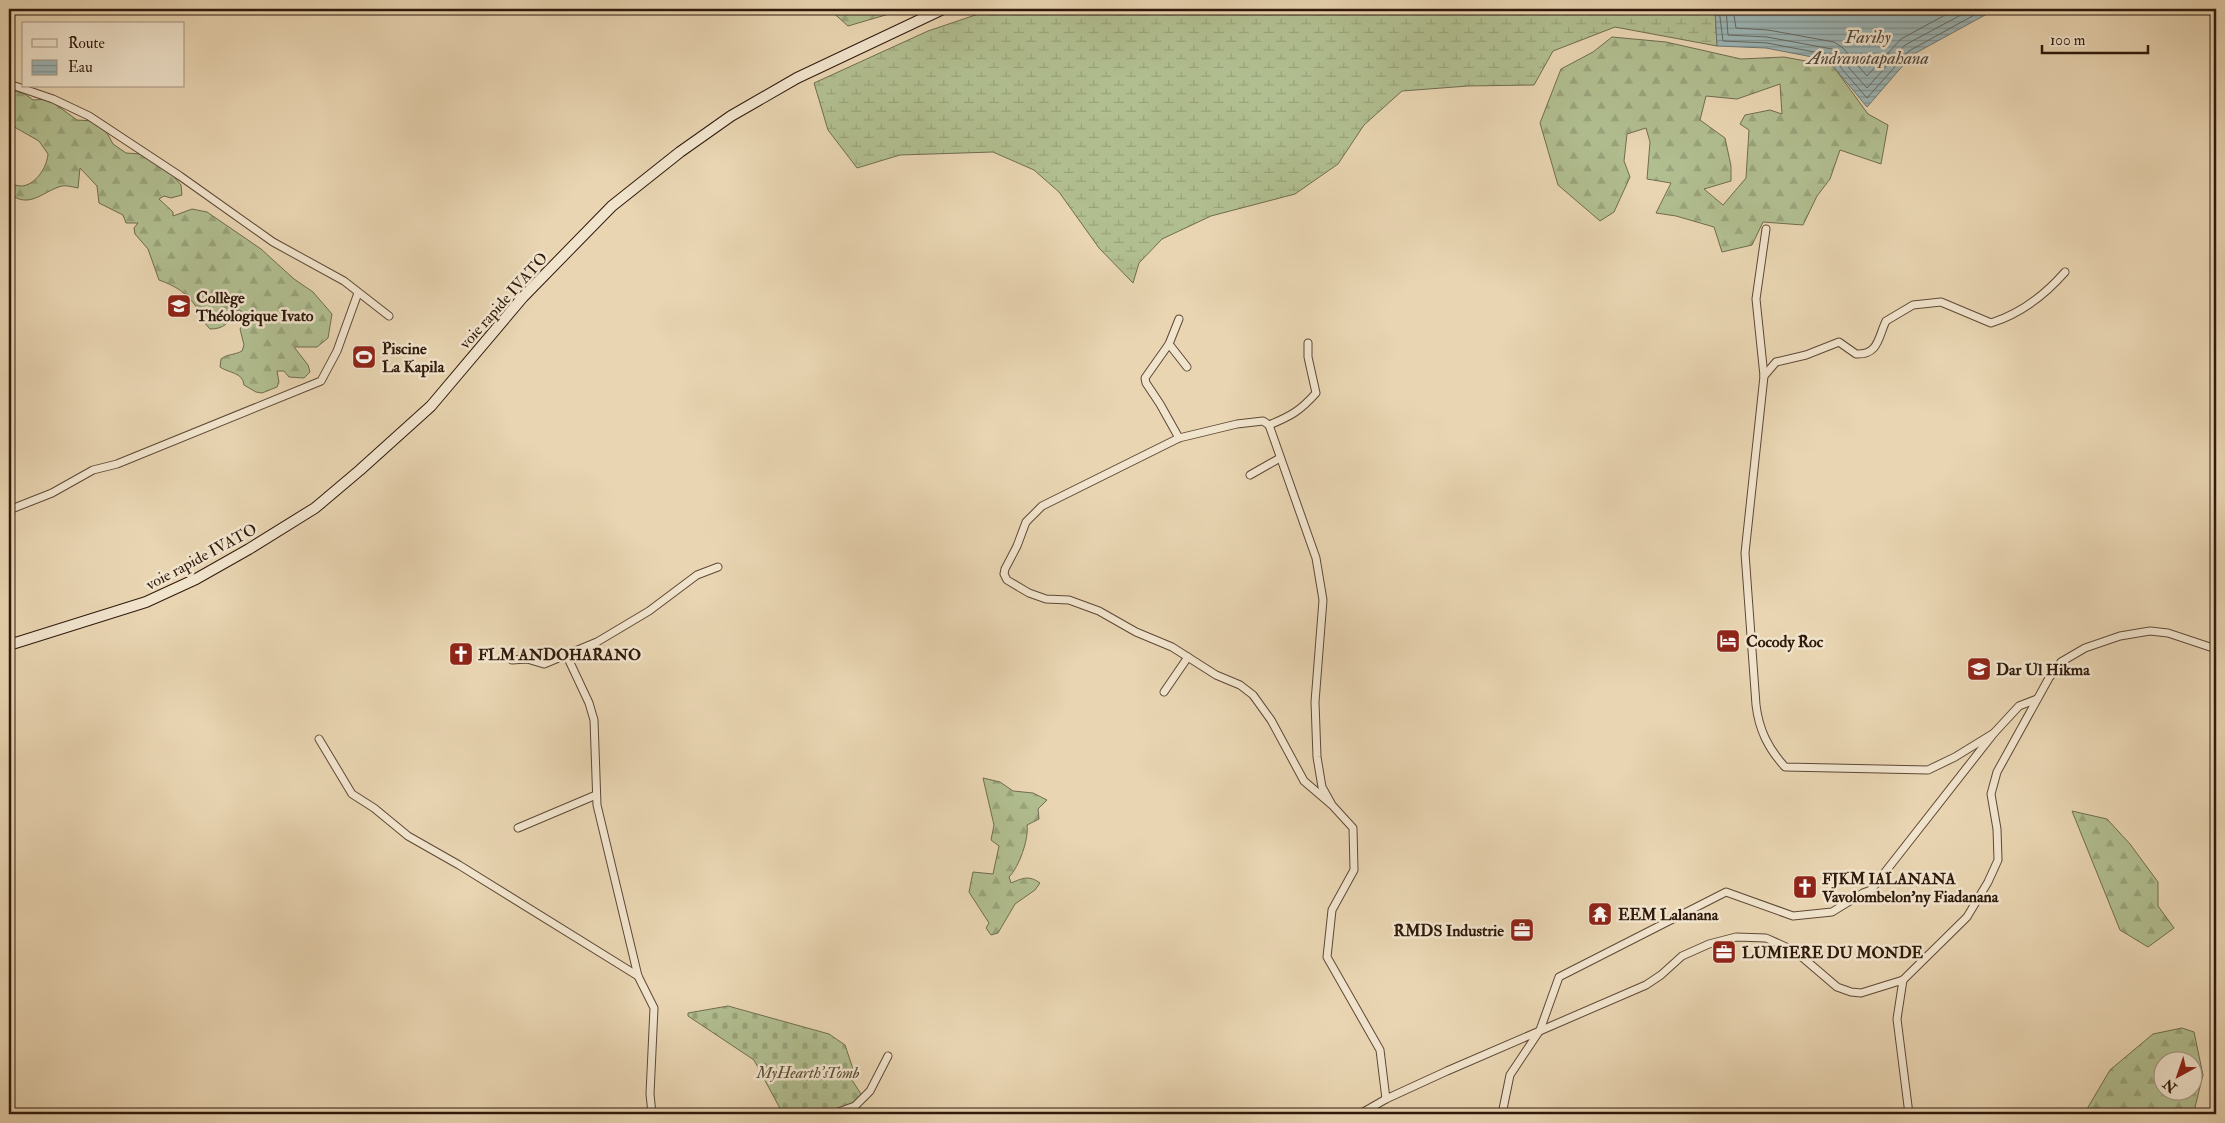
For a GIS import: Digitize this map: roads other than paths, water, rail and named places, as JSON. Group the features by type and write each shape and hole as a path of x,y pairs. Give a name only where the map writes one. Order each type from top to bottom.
{"main road":[{"name":"voie rapide IVATO","path":"9,645 146,602 250,549 315,508 431,406 523,297 612,206 680,152 731,116 797,78 943,9"}],"street":[{"path":"9,84 53,99 89,116 180,176 274,242 344,281 389,316"},
{"path":"1766,229 1756,299 1764,376 1745,552 1759,723 1774,755 1785,767 1928,770 1955,757 1994,733"},
{"path":"1764,376 1776,362 1806,355 1839,342 1856,354 1870,352 1876,347 1886,321 1912,305 1941,302 1991,323 2006,318 2053,286 2065,272"},
{"path":"9,510 52,493 93,470 117,464 321,381 337,351 358,293"},
{"path":"1179,438 1146,383 1145,378 1170,344 1180,319"},
{"path":"1268,425 1292,416 1301,410 1316,393 1308,357 1308,343"},
{"path":"1170,344 1187,367"},
{"path":"1332,805 1322,788 1317,757 1315,702 1323,600 1316,558 1268,425 1263,421 1238,424 1179,438 1042,506 1026,522 1004,574 1008,580 1029,593 1046,599 1069,600 1099,611 1136,632 1172,647 1216,675 1240,686 1253,695 1284,741 1304,781 1332,805 1353,828 1354,870 1332,910 1327,957 1380,1050 1386,1099"},
{"path":"1250,475 1280,458"},
{"path":"512,660 527,659 544,664 597,642 649,611 697,575 718,567"},
{"path":"1360,1114 1386,1099 1646,985 1661,975 1682,956 1709,944 1736,938 1766,938 1795,951 1837,987 1851,992 1861,993 1903,980 1967,917 1988,882 1998,860 1997,829 1991,794 1997,772 2061,662 2085,648 2120,636 2150,631 2168,633 2216,649"},
{"path":"566,654 590,703 594,720 596,795 638,976 654,1008 650,1094 652,1114"},
{"path":"1164,692 1188,657"},
{"path":"1502,1114 1510,1075 1540,1030 1559,978 1726,892 1793,916 1832,912 1871,890 1994,733 2019,706 2038,699"},
{"path":"319,739 352,794 374,808 408,836 459,865 638,976"},
{"path":"518,828 596,795"},
{"path":"1903,980 1897,1019 1909,1114"},
{"path":"833,1114 855,1106 870,1091 888,1056"}],"water":[{"name":"Farihy Andranotapahana","path":"1715,9 1996,9 1912,55 1867,107 1828,60 1766,48 1717,46"}],"place":[{"name":"Collège Théologique Ivato","path":"179,306"},
{"name":"Piscine La Kapila","path":"364,357"},
{"name":"Cocody Roc","path":"1728,641"},
{"name":"FLM ANDOHARANO","path":"461,654"},
{"name":"Dar Ul Hikma","path":"1979,669"},
{"name":"FJKM IALANANA Vavolombelon'ny Fiadanana","path":"1805,887"},
{"name":"EEM Lalanana","path":"1600,914"},
{"name":"RMDS Industrie","path":"1522,930"},
{"name":"LUMIERE DU MONDE","path":"1724,952"}],"park label":[{"name":"MyHearth'sTomb","path":"808,1072"}]}
